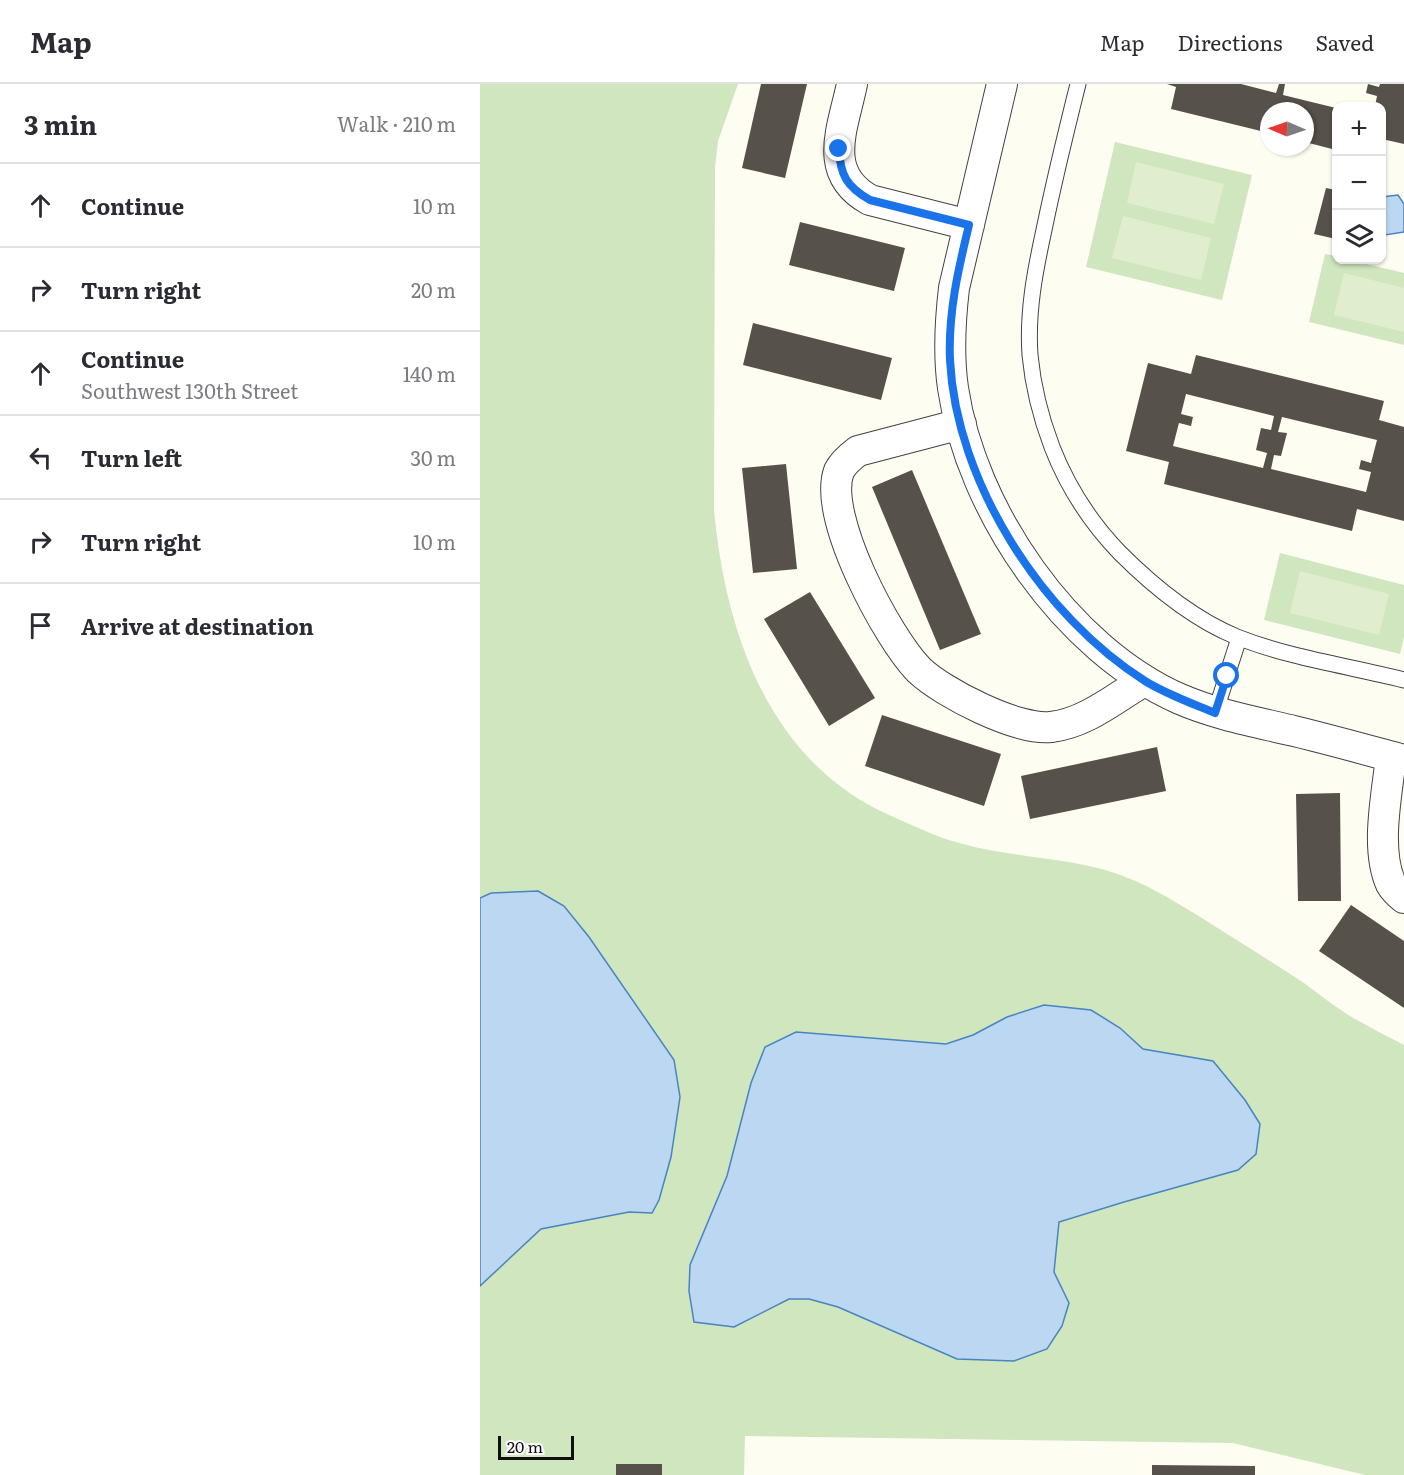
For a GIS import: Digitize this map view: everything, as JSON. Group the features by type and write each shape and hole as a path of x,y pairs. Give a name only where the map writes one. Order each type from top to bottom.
{"street":[{"path":"852,84 839,149 839,164 844,179 857,193 870,200 969,225"},
{"path":"1002,84 954,288 950,323 953,389 974,469 987,496 1016,548 1046,592 1091,639 1144,681 1215,713 1398,758 1384,834 1385,854 1392,886 1404,898"},
{"path":"961,424 858,451 839,470 836,485 837,501 846,539 861,578 886,624 909,659 929,678 954,695 1031,728 1049,728 1080,720 1144,681"}],"lane":[{"path":"1078,84 1034,278 1030,319 1030,354 1034,385 1041,416 1062,472 1097,529 1154,586 1212,625 1239,638 1404,680"},
{"path":"1215,713 1239,638"}],"green space":[{"path":"480,84 738,84 718,141 715,168 714,510 727,590 737,630 751,668 769,704 792,738 819,768 866,803 944,838 985,849 1095,867 1138,882 1178,903 1304,983 1350,1016 1404,1045 1404,1475 1365,1475 1233,1443 745,1436 744,1475 480,1475"},
{"path":"1115,142 1252,175 1222,300 1086,267"},
{"path":"1136,162 1224,184 1214,224 1127,203"},
{"path":"1123,216 1211,238 1201,280 1112,258"},
{"path":"1325,254 1332,255 1332,264 1366,264 1404,273 1404,345 1309,322"},
{"path":"1344,273 1404,288 1404,332 1334,315"},
{"path":"1280,553 1404,585 1404,637 1400,654 1264,620"},
{"path":"1300,571 1389,594 1379,635 1290,613"}],"water":[{"path":"1398,195 1404,204 1404,232 1386,235 1386,196"},
{"path":"538,891 564,906 589,937 674,1060 680,1097 671,1157 659,1200 652,1213 629,1212 541,1229 480,1286 480,898 491,893"},
{"path":"1044,1005 1091,1010 1120,1028 1143,1049 1213,1061 1245,1100 1260,1124 1256,1154 1238,1170 1059,1222 1054,1272 1069,1303 1062,1326 1047,1349 1014,1361 957,1359 838,1307 809,1299 789,1299 734,1327 694,1322 689,1291 690,1265 727,1176 751,1083 765,1047 796,1032 946,1044 973,1035 1007,1017"}],"building":[{"path":"761,84 807,84 785,178 742,168"},
{"path":"1167,84 1241,84 1276,93 1279,84 1285,84 1283,95 1312,102 1260,102 1260,131 1171,109 1176,87"},
{"path":"1368,84 1379,87 1380,84 1404,84 1404,144 1386,140 1386,102 1376,102 1377,96 1366,93"},
{"path":"1314,103 1332,107 1332,149 1314,144"},
{"path":"1326,188 1332,189 1332,238 1314,234"},
{"path":"800,222 905,248 894,291 789,265"},
{"path":"753,323 892,358 881,400 743,365"},
{"path":"1196,355 1384,401 1379,420 1404,427 1404,521 1357,509 1352,531 1164,484 1169,462 1126,451 1148,363 1191,374","holes":["1186,394 1274,416 1271,430 1261,428 1256,450 1267,453 1263,468 1173,446 1179,423 1191,426 1193,417 1181,414","1282,417 1377,440 1371,463 1361,460 1359,469 1371,472 1366,492 1271,469 1274,455 1281,456 1287,433 1278,432"]},
{"path":"786,464 797,569 753,573 742,468"},
{"path":"912,470 981,634 940,650 872,487"},
{"path":"810,592 875,698 829,726 764,619"},
{"path":"882,715 1001,754 984,806 865,766"},
{"path":"1157,747 1166,791 1030,819 1021,776"},
{"path":"1340,793 1341,901 1298,901 1296,794"},
{"path":"1351,905 1404,941 1404,1008 1319,951"},
{"path":"616,1464 662,1464 662,1475 616,1475"},
{"path":"1152,1465 1255,1466 1255,1475 1152,1475"}],"route":[{"path":"839,149 839,164 844,179 857,193 870,200 969,225 954,288 950,323 953,389 974,469 999,521 1046,592 1091,639 1144,681 1180,699 1215,713 1227,676"}]}
